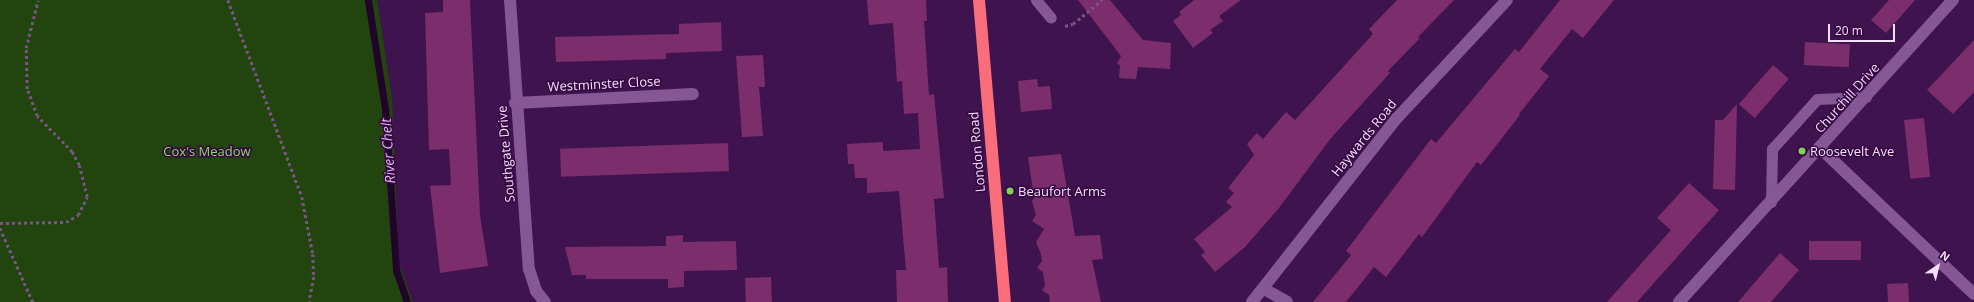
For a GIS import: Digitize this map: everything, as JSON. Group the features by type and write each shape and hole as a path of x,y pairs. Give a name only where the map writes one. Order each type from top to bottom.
{"highway":[{"name":"London Road","path":"979,0 1005,302"}],"street":[{"name":"Southgate Drive","path":"510,0 515,103 529,270 536,291 545,302"},
{"name":"Haywards Road","path":"1252,302 1264,289 1397,118 1507,0"},
{"name":"Churchill Drive","path":"1679,302 1866,98 1953,0"},
{"name":"Westminster Close","path":"515,103 693,94"},
{"path":"1820,148 1974,294"},
{"path":"1264,289 1287,302"}],"lane":[{"path":"1036,0 1051,18"},
{"path":"1771,202 1772,150 1817,99 1866,98"}],"path":[{"path":"0,223 66,222 78,215 87,197 79,165 72,152 37,116 27,89 26,48 38,0"},
{"path":"228,0 302,197 313,254 314,277 309,302"},
{"path":"1051,18 1066,27 1102,0"},
{"path":"0,228 33,302"}],"green space":[{"name":"Cox's Meadow","path":"0,0 377,0 392,99 399,264 413,302 0,302"}],"building":[{"path":"443,0 470,0 480,215 488,266 440,273 430,186 451,185 449,149 429,150 425,13 443,12"},
{"path":"867,0 926,0 927,21 924,21 929,95 934,94 944,198 934,199 939,268 947,267 948,302 897,302 896,270 906,270 899,191 867,193 867,178 855,178 854,164 848,164 847,144 883,142 883,151 920,149 918,113 904,114 902,81 897,82 893,23 869,25"},
{"path":"1078,0 1110,0 1143,40 1171,43 1170,69 1138,67 1136,79 1119,78 1120,65 1117,64 1121,56"},
{"path":"1194,0 1241,0 1219,16 1223,21 1210,30 1213,33 1193,48 1173,21 1181,15 1179,12"},
{"path":"1397,0 1454,0 1418,37 1420,38 1388,71 1390,73 1331,138 1279,208 1245,247 1215,272 1201,255 1205,252 1194,239 1232,207 1226,202 1234,193 1228,188 1254,155 1247,144 1257,133 1263,139 1286,112 1295,120 1373,34 1369,29"},
{"path":"1560,0 1614,0 1583,38 1572,29 1540,69 1549,76 1519,114 1520,115 1481,165 1477,162 1422,237 1419,234 1386,277 1374,267 1346,302 1313,302 1351,255 1346,251 1431,139 1436,143 1515,49 1519,52"},
{"path":"1889,0 1915,0 1886,33 1871,20"},
{"path":"721,22 722,51 666,53 666,59 556,62 555,37 679,34 679,24"},
{"path":"1974,40 1974,92 1953,114 1927,90"},
{"path":"1805,42 1850,44 1849,67 1804,65"},
{"path":"763,55 765,87 759,87 763,136 742,137 736,56"},
{"path":"1773,65 1789,79 1755,118 1739,104"},
{"path":"1037,79 1038,87 1050,86 1052,109 1021,112 1018,81"},
{"path":"1737,104 1735,190 1713,189 1715,120 1723,120"},
{"path":"1924,118 1930,177 1910,179 1904,120"},
{"path":"728,143 729,171 561,177 560,149"},
{"path":"1061,154 1075,236 1100,235 1103,259 1092,260 1101,302 1050,302 1049,295 1042,290 1045,286 1043,272 1037,268 1042,261 1036,242 1044,229 1032,221 1036,215 1032,201 1034,198 1028,157"},
{"path":"1689,183 1719,210 1637,302 1607,302 1671,230 1657,218"},
{"path":"683,235 683,242 736,241 737,270 684,271 684,287 668,288 668,279 586,279 586,275 572,275 565,247 666,246 666,236"},
{"path":"1809,241 1861,241 1861,260 1809,260"},
{"path":"1780,253 1799,270 1771,302 1738,302"},
{"path":"771,277 772,302 746,302 745,278"},
{"path":"1908,283 1909,302 1888,302 1887,284"}],"waterway":[{"name":"River Chelt","path":"368,0 385,108 396,270 407,302"}],"place":[{"name":"Roosevelt Ave","path":"1802,151"},
{"name":"Beaufort Arms","path":"1010,191"}]}
